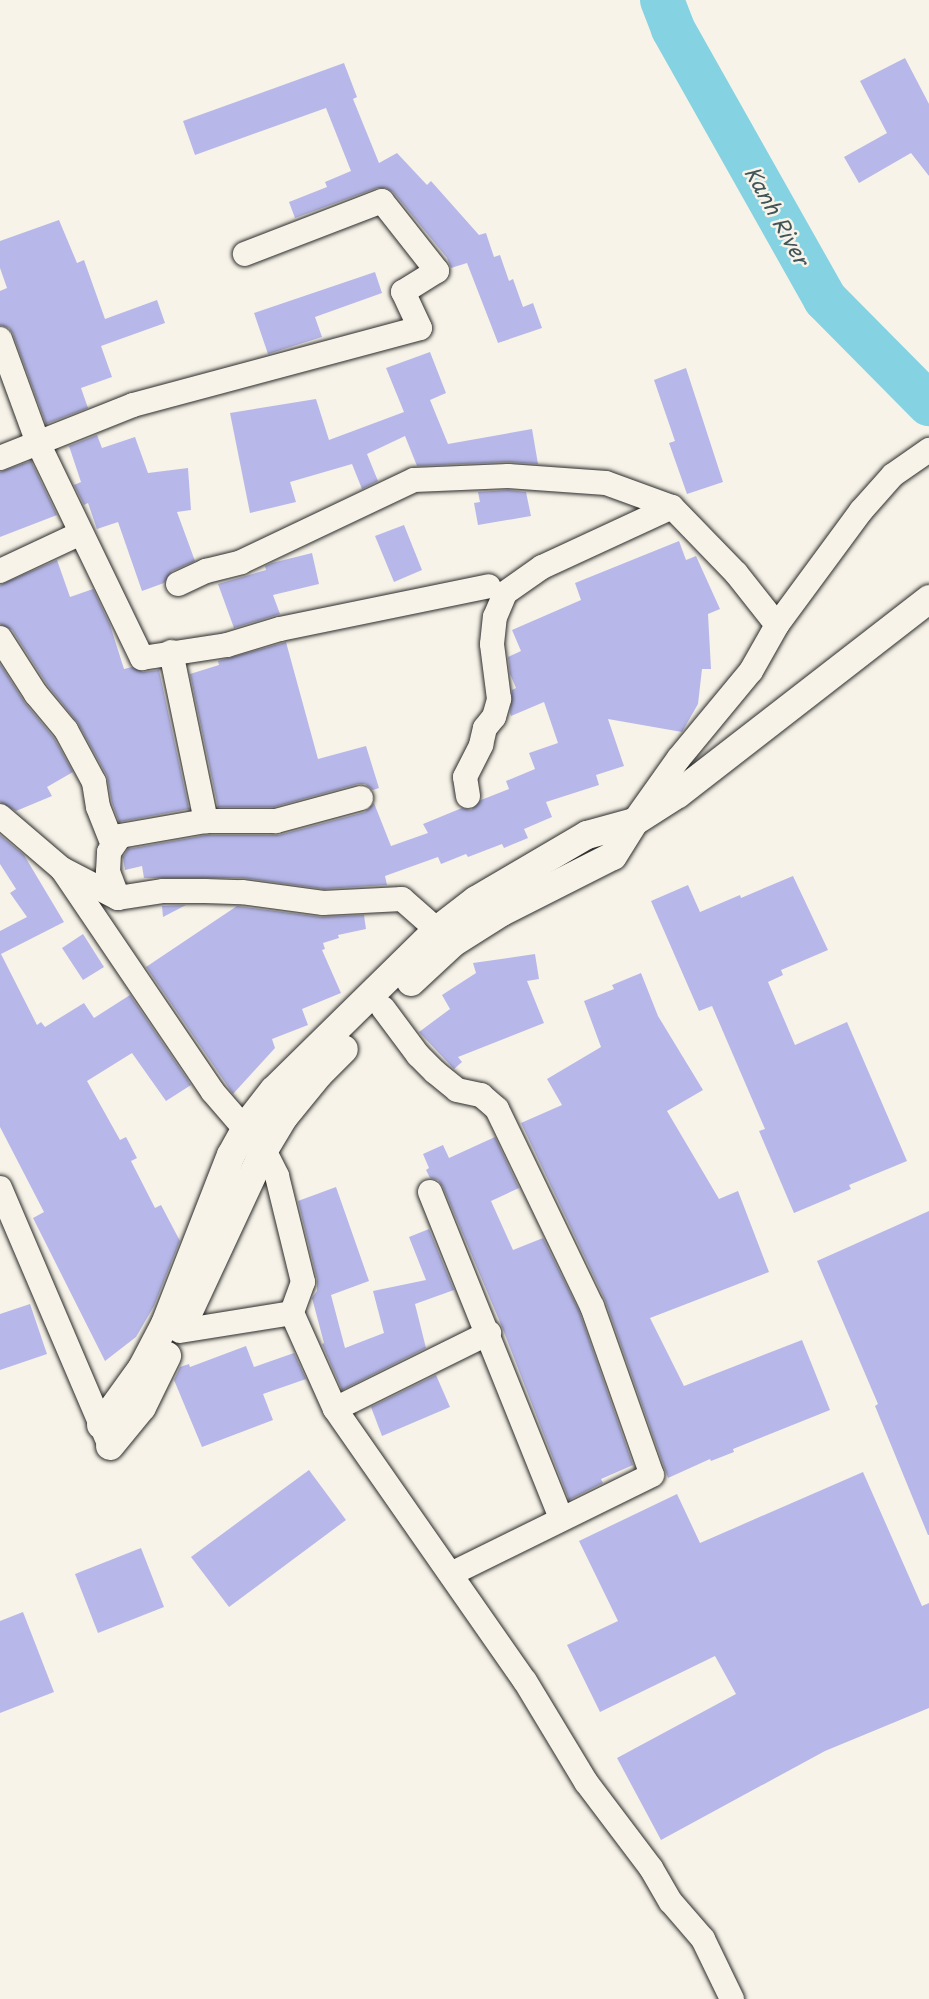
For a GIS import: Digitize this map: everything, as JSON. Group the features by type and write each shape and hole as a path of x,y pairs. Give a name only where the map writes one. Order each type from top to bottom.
{"street":[{"path":"0,458 133,405 420,328 402,292 437,272 382,201 245,254"},
{"path":"0,339 38,443 142,658 226,645 280,629 489,586"},
{"path":"106,1436 165,1324 231,1155 244,1129 274,1090 445,937 502,912 613,856 679,758 751,671 777,625 861,511 893,475 929,450"},
{"path":"177,584 206,571 241,562 414,480 508,476 606,483 672,507 736,573 777,625"},
{"path":"468,796 465,777 481,745 485,728 494,717 499,699 492,644 495,617 505,593 542,567 672,507"},
{"path":"0,571 81,533"},
{"path":"634,822 678,794 929,600"},
{"path":"0,638 36,694 66,729 94,782 98,807 113,845"},
{"path":"171,652 206,821"},
{"path":"118,898 108,872 109,852 120,837 206,821 276,821 361,798"},
{"path":"0,816 62,869 118,898 184,891 242,892 323,903 402,900 445,937"},
{"path":"62,869 213,1092 244,1129"},
{"path":"106,1436 142,1407 264,1150 284,1117 319,1074 383,1008 445,937"},
{"path":"383,1008 418,1055 435,1072 457,1090 481,1095 497,1109 592,1306 652,1475 451,1574"},
{"path":"264,1150 277,1176 303,1282 292,1313 335,1409 525,1681 586,1782 651,1868 671,1902 703,1939 732,1999"},
{"path":"0,1188 106,1436"},
{"path":"430,1192 489,1333 561,1518"},
{"path":"180,1331 292,1313"},
{"path":"335,1409 489,1333"}],"building":[{"path":"905,58 929,104 929,176 911,153 859,183 844,157 887,133 860,81"},
{"path":"344,63 357,97 353,99 379,163 397,153 427,185 431,181 479,235 486,233 494,257 500,255 509,281 513,279 523,307 533,303 542,328 498,343 467,263 451,268 447,258 393,192 386,188 377,188 295,218 289,202 327,187 325,182 351,171 326,108 195,155 183,121"},
{"path":"59,220 77,263 84,260 105,319 157,300 165,323 101,346 112,377 81,388 88,408 46,424 13,334 9,328 0,325 0,291 7,288 0,268 0,241"},
{"path":"375,272 382,293 315,317 322,337 268,354 254,313"},
{"path":"430,352 446,393 430,400 448,444 532,429 538,464 507,462 417,466 405,436 367,454 378,481 362,489 352,464 290,482 296,502 250,513 230,413 316,399 329,440 404,412 386,368"},
{"path":"686,368 723,482 687,494 669,443 675,441 654,380"},
{"path":"97,435 102,448 135,437 148,473 188,468 191,510 177,512 195,561 172,571 164,583 142,591 118,522 97,529 88,503 84,505 74,485 81,482 69,446"},
{"path":"31,461 57,515 0,537 0,472"},
{"path":"508,490 526,492 531,516 478,525 474,503 480,502 478,492"},
{"path":"404,525 422,570 394,582 375,536"},
{"path":"679,541 686,560 696,556 720,609 708,614 711,669 702,669 698,704 682,732 608,719 624,766 596,775 599,785 546,802 552,817 524,829 528,838 504,848 502,844 441,864 438,857 385,876 387,885 324,889 243,878 144,878 142,866 125,870 123,857 128,849 207,835 279,835 365,812 374,803 391,846 428,833 423,824 462,808 471,810 481,800 509,789 506,781 535,769 529,753 558,743 544,702 511,716 512,690 516,688 510,674 508,657 521,651 512,630 581,600 575,583"},
{"path":"312,553 319,584 273,595 280,614 234,628 218,584 266,570 265,566 272,563"},
{"path":"57,560 70,597 93,589 110,625 124,669 132,667 143,672 159,670 189,809 119,822 112,803 107,776 78,723 48,686 12,630 0,624 0,585"},
{"path":"286,642 318,759 366,746 379,788 373,790 365,784 358,784 274,807 218,807 190,674 219,665 218,661"},
{"path":"0,664 25,703 54,738 73,772 47,787 52,796 16,811 0,802"},
{"path":"0,835 24,855 64,922 1,954 37,1025 41,1022 45,1027 84,1003 94,1018 130,995 191,1085 166,1101 132,1053 87,1081 120,1140 126,1137 137,1158 131,1161 155,1208 161,1205 180,1241 154,1306 136,1337 105,1361 33,1218 44,1212 0,1127 0,931 27,917 10,893 16,889 0,864"},
{"path":"793,876 828,950 781,970 783,975 768,982 795,1045 847,1022 907,1161 849,1185 851,1189 794,1213 759,1131 765,1129 712,1006 699,1011 651,901 688,885 700,912"},
{"path":"186,905 163,917 162,906"},
{"path":"237,906 321,917 364,915 366,929 338,935 339,938 323,943 325,949 322,950 341,993 302,1009 308,1025 272,1039 275,1048 233,1094 146,967"},
{"path":"83,934 104,967 83,980 62,948"},
{"path":"535,954 539,979 527,981 544,1023 458,1057 462,1062 454,1069 419,1032 450,1009 442,995 476,973 473,963"},
{"path":"641,973 658,1016 703,1090 667,1111 719,1199 738,1191 769,1272 650,1318 684,1386 802,1340 830,1410 668,1478 605,1300 521,1123 562,1105 547,1079 601,1047 584,1001 614,989 612,985"},
{"path":"495,1137 519,1188 491,1201 513,1250 543,1238 579,1311 633,1465 601,1479 603,1483 569,1500 502,1327 443,1187 438,1180 430,1178 426,1170 429,1168 423,1154 443,1145 449,1158"},
{"path":"336,1187 369,1281 331,1295 345,1348 384,1333 373,1291 426,1280 409,1237 429,1229 454,1290 415,1304 426,1348 342,1390 322,1344 324,1343 312,1298 317,1291 317,1279 298,1201"},
{"path":"929,1211 928,1535 875,1406 878,1404 817,1261"},
{"path":"30,1304 47,1354 0,1370 0,1314"},
{"path":"246,1346 254,1367 294,1353 306,1379 263,1394 273,1420 202,1447 174,1380 180,1367 189,1364 190,1367"},
{"path":"436,1375 450,1407 382,1436 371,1407"},
{"path":"309,1470 346,1520 229,1607 191,1557"},
{"path":"863,1472 922,1606 929,1603 929,1708 825,1751 661,1840 617,1758 736,1694 715,1656 600,1712 567,1645 618,1621 579,1541 677,1494 700,1543"},
{"path":"141,1548 164,1607 98,1633 75,1574"},
{"path":"23,1612 54,1692 0,1713 0,1621"}],"waterway":[{"name":"Kanh River","path":"662,0 673,29 825,299 929,404"}]}
